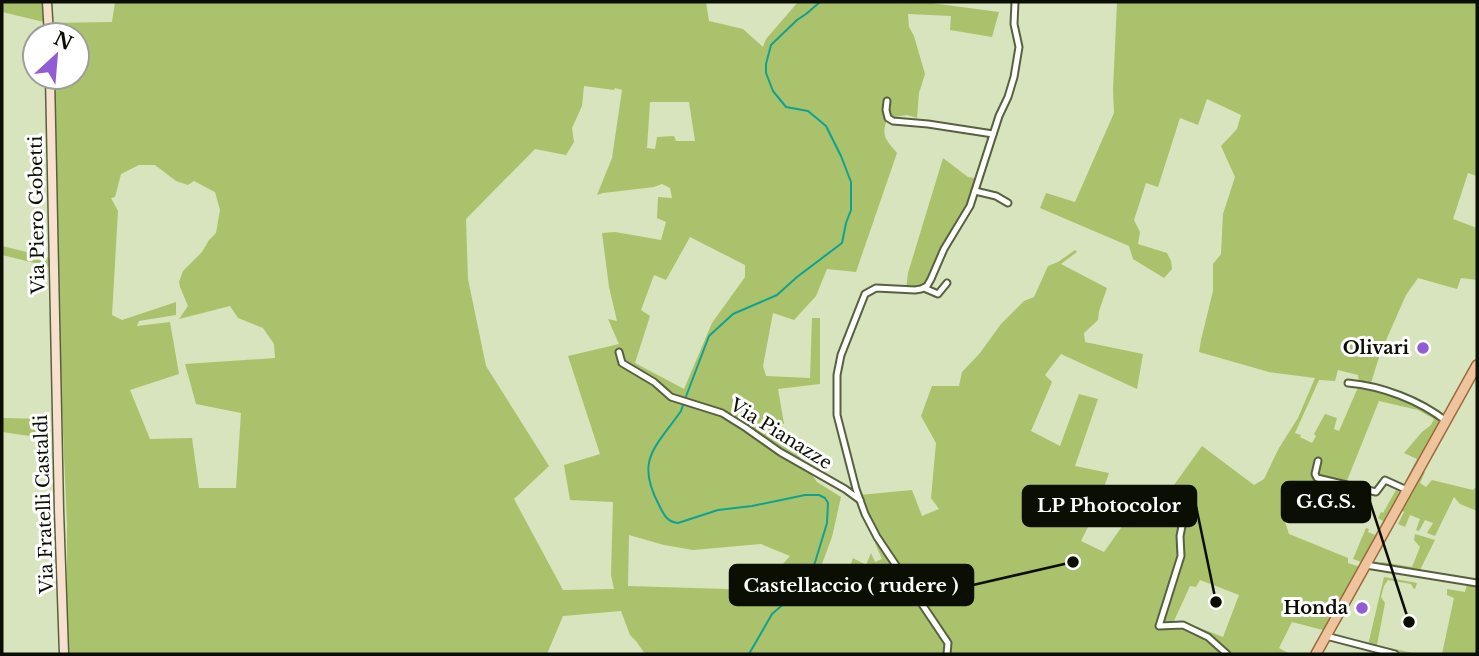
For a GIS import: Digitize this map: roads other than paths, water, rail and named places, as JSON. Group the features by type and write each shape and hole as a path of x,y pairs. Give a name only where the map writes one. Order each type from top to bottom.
{"main road":[{"path":"1316,654 1477,365"}],"street":[{"path":"47,2 48,21"},
{"path":"924,288 931,279 944,248 963,219 1008,97 1019,47 1014,23 1015,2"},
{"name":"Via Piero Gobetti","path":"50,91 56,352"},
{"path":"887,101 888,118 893,121 993,134"},
{"path":"975,191 996,196 1008,203"},
{"path":"947,283 938,294 924,288 876,288 865,294 841,355 837,375 837,415 860,500 877,537 948,643 947,654"},
{"name":"Via Fratelli Castaldi","path":"56,352 64,654"},
{"name":"Via Pianazze","path":"619,352 622,363 654,382 671,397 722,413 860,500"},
{"path":"1348,383 1369,385 1420,404 1446,421"},
{"path":"1318,461 1315,474 1317,478 1376,492 1385,480 1407,489"},
{"path":"1182,526 1181,556 1159,626 1183,625 1208,637 1227,654"},
{"path":"1366,565 1477,583"},
{"path":"1325,636 1395,654"}],"waterway":[{"path":"685,399 709,336 733,314 777,295 842,243 851,210 851,182 841,156 826,126 808,111 786,107 773,91 766,73 771,45 820,2"},
{"path":"683,405 656,445 649,465 652,490 668,520 678,523 718,510 805,495 819,495 828,503 827,523 813,569 794,595 772,614 749,654"}],"place":[{"name":"Olivari","path":"1423,348"},
{"name":"Castellaccio ( rudere )","path":"1073,562"},
{"name":"LP Photocolor","path":"1216,602"},
{"name":"Honda","path":"1362,608"},
{"name":"G.G.S.","path":"1409,622"}]}
